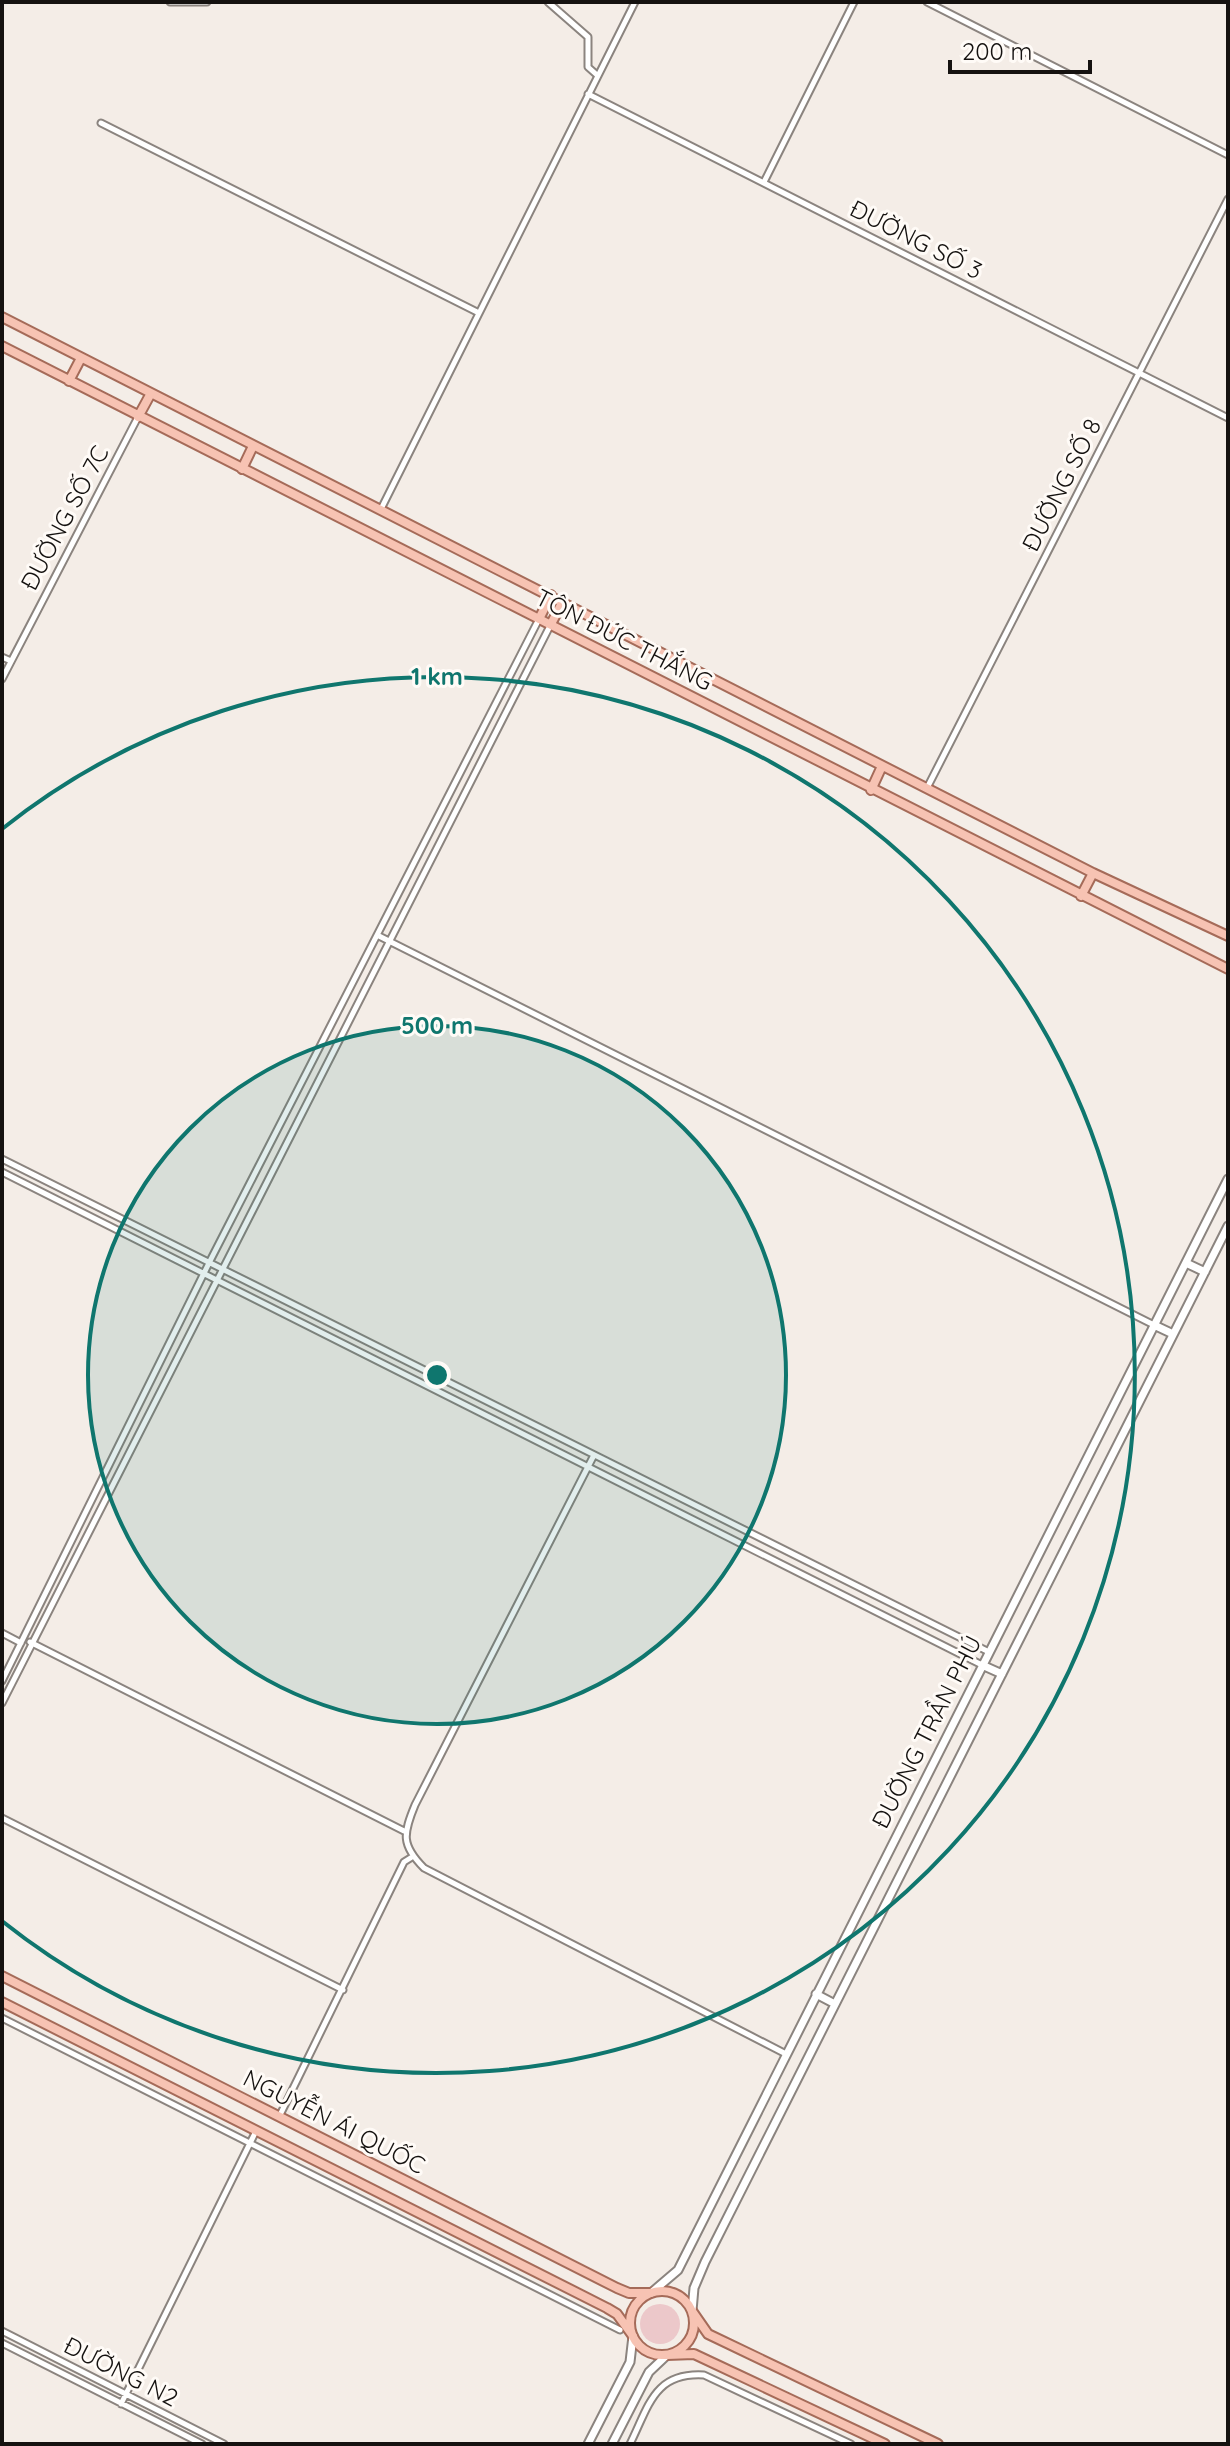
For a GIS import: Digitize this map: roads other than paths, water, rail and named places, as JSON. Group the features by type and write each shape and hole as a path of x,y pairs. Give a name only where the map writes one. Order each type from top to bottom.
{"main road":[{"name":"TÔN ĐỨC THẮNG","path":"2,317 1093,873 1228,936"},
{"name":"TÔN ĐỨC THẮNG","path":"2,346 1228,969"},
{"path":"69,381 81,358"},
{"path":"138,417 150,395"},
{"path":"242,469 253,446"},
{"path":"539,619 551,595"},
{"path":"551,624 563,601"},
{"path":"871,790 882,766"},
{"path":"1081,896 1093,873"},
{"name":"ĐƯỜNG TRẦN PHÚ","path":"651,2293 678,2270 1228,1179"},
{"name":"ĐƯỜNG TRẦN PHÚ","path":"692,2311 694,2288 701,2271 1228,1226"},
{"path":"1186,1263 1205,1272"},
{"path":"1154,1325 1173,1334"},
{"path":"989,1652 1009,1659"},
{"path":"982,1665 1002,1674"},
{"name":"NGUYỄN ÁI QUỐC","path":"2,1976 617,2288 629,2293 651,2293"},
{"path":"816,1994 835,2004"},
{"name":"NGUYỄN ÁI QUỐC","path":"2,2002 607,2308 617,2314 633,2336"},
{"path":"588,2444 630,2362 633,2336 631,2316 642,2298 651,2293 670,2292 679,2296 708,2334 938,2444"},
{"path":"612,2444 649,2372 690,2339 694,2330 692,2311"},
{"path":"633,2336 647,2351 667,2355 694,2354 885,2444"}],"street":[{"path":"170,2 207,2"},
{"path":"548,2 588,37 588,67 597,76"},
{"path":"381,509 635,2"},
{"path":"764,182 854,2"},
{"path":"927,2 1228,155"},
{"name":"ĐƯỜNG SỐ 3","path":"588,94 1228,418"},
{"path":"101,123 479,313"},
{"name":"ĐƯỜNG SỐ 8","path":"927,788 1228,199"},
{"name":"ĐƯỜNG SỐ 7C","path":"2,679 138,417"},
{"path":"2,1681 210,1261 539,619"},
{"path":"2,1703 551,624"},
{"path":"2,657 11,661"},
{"path":"450,792 462,798"},
{"path":"377,935 1154,1325"},
{"path":"291,1101 304,1108"},
{"path":"2,1159 989,1652"},
{"path":"2,1172 982,1665"},
{"path":"408,1375 413,1364"},
{"path":"594,1455 404,1831 408,1846 412,1857 424,1868 786,2054"},
{"path":"795,1570 800,1558"},
{"path":"2,1633 32,1643 404,1831"},
{"path":"2,1818 343,1990"},
{"path":"279,2117 404,1862 412,1857"},
{"path":"2,2018 620,2330"},
{"path":"121,2404 256,2131"},
{"name":"ĐƯỜNG N2","path":"2,2331 224,2444"},
{"name":"ĐƯỜNG N2","path":"2,2343 202,2444"},
{"path":"630,2444 666,2380 693,2374 704,2375 851,2444"}]}
